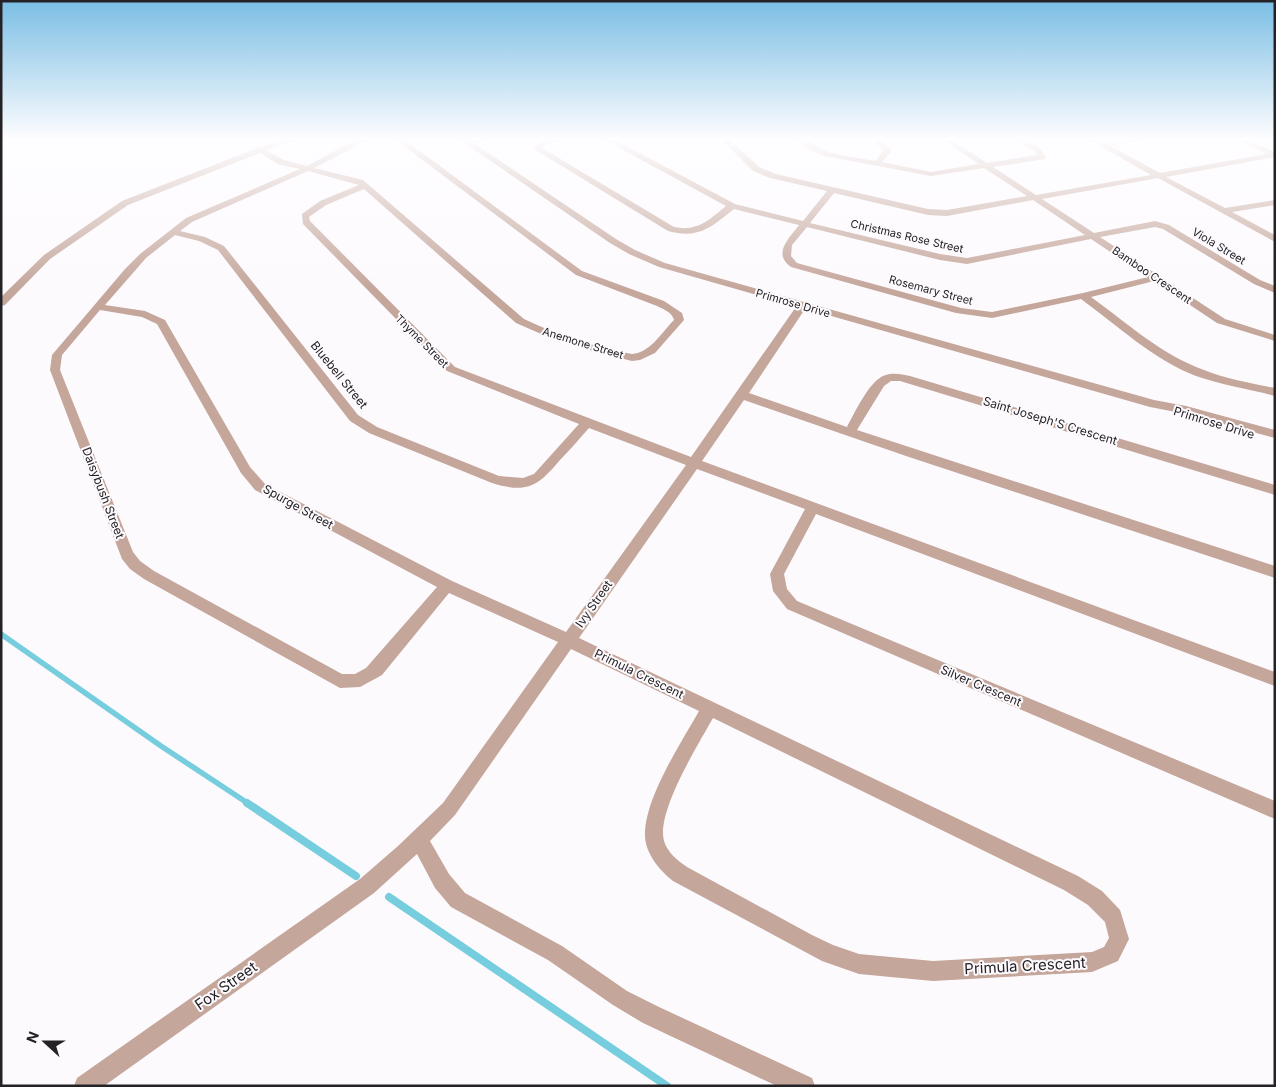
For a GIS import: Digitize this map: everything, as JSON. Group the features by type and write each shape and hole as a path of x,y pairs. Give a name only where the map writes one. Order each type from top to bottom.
{"street":[{"path":"1,304 47,257 125,204 163,189"},
{"name":"Daisybush Street","path":"261,189 199,215 173,232 128,271 57,355 55,365 128,555 135,565 158,580 340,681 349,682 365,678 376,670 447,584"},
{"name":"Thyme Street","path":"359,189 315,208 305,216 306,222 451,369 587,424 693,463"},
{"name":"Anemone Street","path":"368,189 520,320 537,330 621,356 636,358 650,350 678,320 678,315 667,306 599,283 579,273 465,189"},
{"name":"Primrose Drive","path":"536,189 613,241 632,252 662,265 1154,404 1190,417 1275,442"},
{"path":"604,189 671,229 685,233 696,232 732,206"},
{"name":"Christmas Rose Street","path":"700,189 732,206 959,261 968,261 1093,236"},
{"path":"827,189 928,212 947,213 1087,189"},
{"name":"Bamboo Crescent","path":"1020,189 1230,326 1275,338"},
{"path":"1182,189 1275,239"},
{"name":"Rosemary Street","path":"832,190 785,252 787,259 794,265 960,311 992,315 1083,296 1155,278"},
{"path":"1223,211 1275,202"},
{"name":"Viola Street","path":"1093,236 1151,225 1166,227 1257,282 1275,290"},
{"name":"Bluebell Street","path":"173,232 202,239 222,248 354,418 373,430 497,480 517,483 532,481 538,477 587,424"},
{"path":"1083,296 1163,353 1187,367 1201,373 1275,392"},
{"name":"Ivy Street","path":"367,886 419,840 449,809 742,395 802,306"},
{"name":"Spurge Street","path":"98,307 145,314 161,322 246,470 260,487 274,496 447,584 569,640"},
{"name":"Saint Joseph'S Crescent","path":"850,432 878,384 890,378 898,377 1275,490"},
{"path":"742,395 1275,572"},
{"name":"Primrose Drive","path":"1154,404 1186,410 1275,434"},
{"path":"693,463 1275,679"},
{"name":"Silver Crescent","path":"813,507 777,574 780,591 792,605 1275,810"},
{"name":"Primula Crescent","path":"569,640 1071,883 1095,898 1113,917 1119,939 1111,954 1092,962 1067,965 933,971 859,964 830,954 805,942 680,874 671,868 656,845 654,833 656,819 669,786 709,708"},
{"path":"419,840 442,881 458,900 555,953 620,998 651,1015 804,1086"},
{"name":"Fox Street","path":"85,1086 367,886"}],"waterway":[{"path":"1,634 161,746 249,804"},
{"path":"247,803 356,876"},
{"path":"389,897 667,1086"}]}
